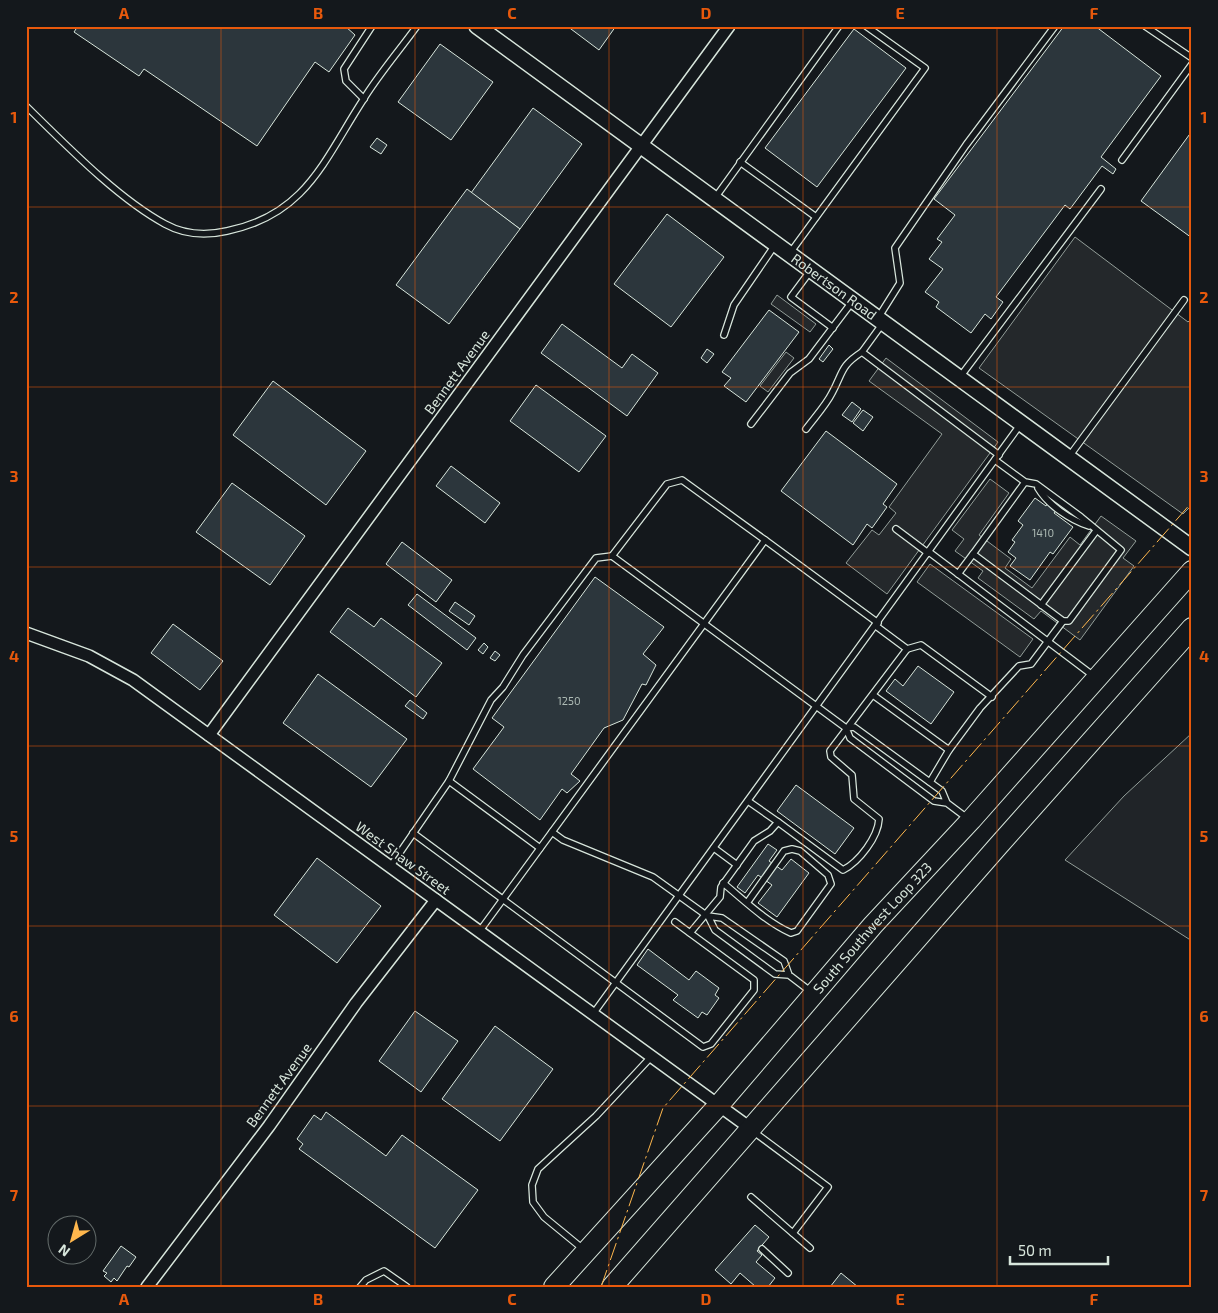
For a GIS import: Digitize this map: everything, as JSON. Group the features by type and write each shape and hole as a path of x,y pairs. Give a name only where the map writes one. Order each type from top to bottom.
{"highway":[{"name":"South Southwest Loop 323","path":"554,1287 718,1106 874,925 1192,570"},
{"path":"612,1287 1192,628"}],"street":[{"name":"Robertson Road","path":"477,26 1192,548"},
{"name":"Bennett Avenue","path":"209,735 729,26"},
{"name":"West Shaw Street","path":"26,633 75,650 105,663 133,680 750,1128"},
{"name":"Bennett Avenue","path":"147,1287 269,1126 356,1004 436,900"}],"lane":[{"path":"364,99 346,81 344,76 346,63 372,26"},
{"path":"26,106 101,175 164,223 194,234 214,234 238,229 263,220 290,204 319,172 364,99 417,26"},
{"path":"715,198 839,26"},
{"path":"790,253 925,68 866,26"},
{"path":"806,429 832,393 839,374 850,359 862,352 900,283 894,248 966,145 1055,26"},
{"path":"1145,26 1192,58"},
{"path":"1122,160 1192,64"},
{"path":"740,162 816,218"},
{"path":"959,378 1101,189"},
{"path":"724,335 734,305 776,243"},
{"path":"812,270 791,297 833,328"},
{"path":"751,424 790,374 809,359 854,300"},
{"path":"1068,458 1184,300"},
{"path":"862,352 997,457 1025,482 1036,484 1122,550 1069,620 1063,621 1031,664 1019,666 980,708 949,750 930,782"},
{"path":"593,1014 1022,424"},
{"path":"612,556 667,484 682,480 877,624 907,649"},
{"path":"958,574 1025,482"},
{"path":"1041,604 1093,529"},
{"path":"896,530 1097,678"},
{"path":"479,932 765,540"},
{"path":"973,554 1063,621"},
{"path":"390,867 449,781 491,700 503,687 522,655 596,558 612,556 703,625 846,728 850,738 934,801 947,803 970,820"},
{"path":"748,801 843,870 853,865 878,830 879,819 854,799 852,776 831,757 830,751 907,649 920,645 992,697"},
{"path":"873,695 949,750"},
{"path":"846,728 854,727 930,782 942,791 947,803"},
{"path":"449,781 540,848"},
{"path":"690,934 720,897 723,884 754,840 770,831 778,822"},
{"path":"552,832 563,840 642,872 679,895 706,915 715,930 775,974 789,975"},
{"path":"413,833 703,1047 711,1044 754,990 754,980 675,922"},
{"path":"714,848 737,864"},
{"path":"723,884 747,903 782,929 790,933 797,931 831,884 828,875 800,852 792,849 784,852 747,903"},
{"path":"706,915 722,918 784,961 789,975 815,995"},
{"path":"586,1251 544,1218 533,1202 532,1185 538,1169 596,1116 651,1056"},
{"path":"750,1128 828,1187 792,1233"},
{"path":"751,1197 810,1248"},
{"path":"762,1249 788,1273"},
{"path":"360,1287 366,1280 384,1271 407,1287"}],"shaded area":[{"path":"1075,237 1188,322 1192,318 1192,505 1183,514 979,368"},
{"path":"777,295 816,324 810,332 771,304"},
{"path":"786,352 794,358 768,392 760,386"},
{"path":"886,358 998,442 887,594 846,563 872,530 879,535 896,513 889,507 942,434 869,381"},
{"path":"990,479 1009,493 979,535 1011,559 1005,568 1032,588 1070,537 1080,545 1101,516 1136,541 1123,558 1134,566 1080,640 1041,611 1034,619 978,578 983,571 955,551 964,539 952,530"},
{"path":"930,564 1033,639 1020,657 917,582"},
{"path":"1192,733 1192,941 1065,860 1124,796"}],"building":[{"path":"78,26 345,26 355,35 329,72 315,62 257,146 144,69 139,76 74,32"},
{"path":"567,26 616,26 599,50"},
{"path":"1064,26 1095,26 1161,76 1101,157 1116,169 1113,174 1102,166 1070,209 1065,205 996,297 1003,302 991,319 985,314 971,333 936,307 939,302 925,292 943,269 929,259 942,242 937,239 955,215 934,199"},
{"path":"854,29 906,68 817,187 765,148"},
{"path":"440,44 493,82 451,140 398,102"},
{"path":"533,108 582,144 520,229 471,193"},
{"path":"1192,131 1192,238 1141,201"},
{"path":"377,138 387,145 381,154 370,147"},
{"path":"467,189 520,229 449,324 396,285"},
{"path":"667,214 724,257 671,327 614,284"},
{"path":"769,310 799,332 746,402 724,386 731,378 722,372"},
{"path":"562,324 622,368 632,354 658,373 627,416 541,353"},
{"path":"829,345 833,349 823,362 819,359"},
{"path":"707,349 714,354 707,363 701,358"},
{"path":"273,381 366,451 326,505 233,435"},
{"path":"536,385 606,436 579,472 510,421"},
{"path":"852,402 861,409 852,422 842,415"},
{"path":"863,410 873,417 863,431 853,423"},
{"path":"826,431 897,484 883,504 887,507 872,528 867,524 853,545 781,491"},
{"path":"451,466 500,503 485,523 436,486"},
{"path":"232,483 305,536 270,585 196,532"},
{"path":"1035,498 1046,506 1047,504 1057,509 1054,513 1073,527 1053,554 1050,552 1030,580 1010,566 1016,558 1008,552 1015,542 1012,540 1023,525 1018,521"},
{"path":"402,542 452,580 436,602 386,564"},
{"path":"595,577 664,627 643,654 656,665 646,685 642,684 623,720 604,728 571,774 580,781 567,793 562,789 540,820 473,769 504,727 492,718"},
{"path":"417,594 476,638 467,650 408,605"},
{"path":"455,602 475,616 469,625 449,611"},
{"path":"348,608 374,627 381,618 442,663 416,697 330,632"},
{"path":"173,624 223,661 200,690 151,653"},
{"path":"484,643 488,647 483,654 478,650"},
{"path":"495,651 500,655 495,661 490,658"},
{"path":"918,666 954,692 931,724 886,691 895,679 903,686"},
{"path":"318,674 407,739 371,787 283,723"},
{"path":"410,700 427,713 423,719 405,706"},
{"path":"796,785 854,828 835,854 777,811"},
{"path":"768,844 777,850 769,861 782,870 791,859 809,873 777,917 758,903 772,885 758,875 745,893 737,887"},
{"path":"317,858 381,906 337,963 274,915"},
{"path":"648,949 689,980 696,971 719,988 715,995 719,998 707,1015 702,1012 698,1018 673,1000 678,995 637,965"},
{"path":"415,1011 458,1041 421,1092 379,1061"},
{"path":"495,1026 553,1069 500,1141 442,1099"},
{"path":"326,1112 386,1156 402,1135 478,1190 435,1248 299,1149 303,1144 297,1139 314,1115 321,1120"},
{"path":"755,1225 769,1237 757,1251 762,1255 756,1262 775,1278 768,1287 756,1287 740,1273 731,1284 715,1270"},
{"path":"121,1246 136,1257 117,1281 114,1278 111,1282 104,1276 107,1273 103,1271"},
{"path":"841,1273 858,1287 830,1287"}],"power":[{"path":"601,1287 663,1108 1192,502"}]}
